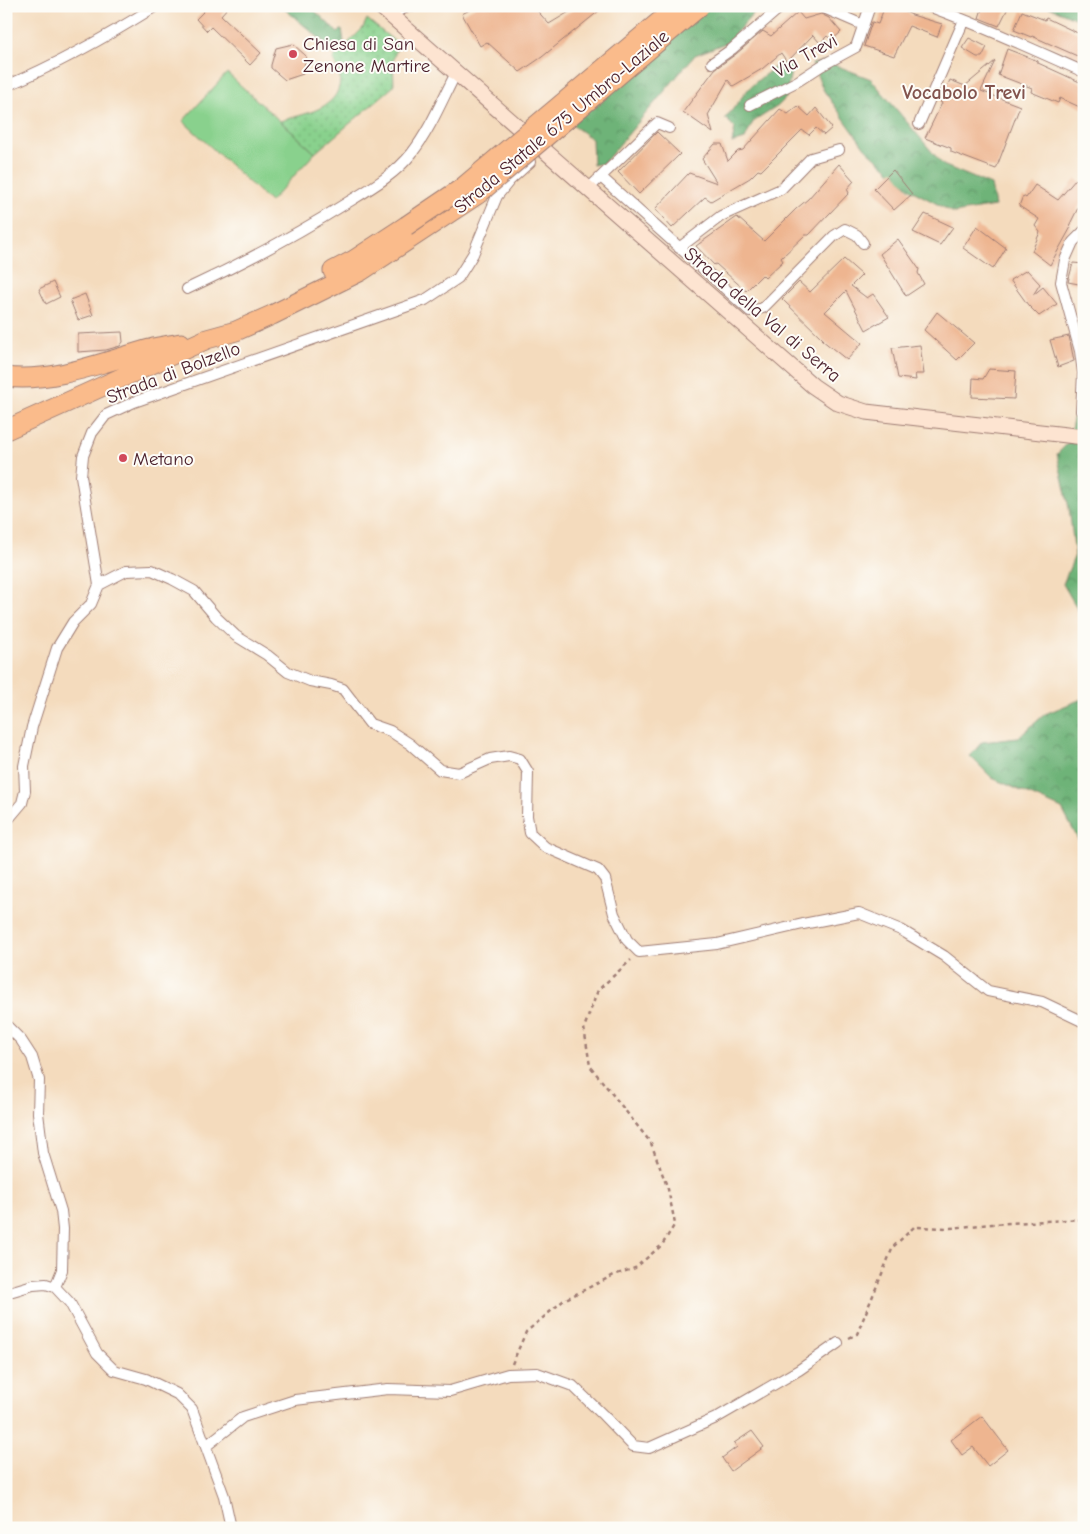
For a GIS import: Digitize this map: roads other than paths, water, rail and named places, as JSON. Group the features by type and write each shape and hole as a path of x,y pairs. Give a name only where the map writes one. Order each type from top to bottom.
{"highway":[{"name":"Strada Statale 675 Umbro-Laziale","path":"410,232 678,6"},
{"name":"Strada Statale 675 Umbro-Laziale","path":"6,430 207,339 232,322 410,232 478,194 700,6"},
{"path":"6,377 55,375 105,363 152,348 207,339"}],"street":[{"path":"6,86 31,76 115,32 156,6"},
{"path":"384,10 411,6"},
{"path":"712,63 732,49 782,6"},
{"name":"Via Trevi","path":"819,6 864,25"},
{"name":"Via Trevi","path":"750,105 798,81 821,66 856,48 870,6"},
{"path":"928,6 1084,72"},
{"name":"Strada della Val di Serra","path":"384,10 813,386 838,403 866,412 1084,437"},
{"path":"919,124 964,20"},
{"path":"187,289 302,231 392,173 411,154 425,133 456,73"},
{"path":"588,189 657,123 669,128"},
{"name":"Strada di Bolzello","path":"99,585 81,476 83,456 92,433 106,415 134,402 425,300 458,278 473,254 497,196 510,180 543,149"},
{"name":"Strada della Val di Serra","path":"679,248 721,216 781,189 811,158 839,150"},
{"name":"Strada della Val di Serra","path":"601,177 750,312 763,308 834,236 845,229 857,235 863,243"},
{"path":"1084,231 1073,242 1065,260 1061,282 1080,351 1083,374 1081,410 1084,414"},
{"path":"6,822 22,803 24,797 24,766 32,727 56,648 73,622 91,604 99,585 126,571 152,570 194,591 216,617 236,636 267,655 288,672 310,681 342,689 370,724 390,731 440,770 459,773 490,759 509,756 520,759 528,772 527,816 530,834 545,847 598,870 605,879 614,914 627,940 639,952 717,944 859,913 901,930 937,952 988,991 1042,1002 1084,1022"},
{"path":"6,1025 21,1040 32,1057 39,1080 38,1113 43,1153 61,1211 63,1229 62,1270 56,1287"},
{"path":"6,1293 46,1284 56,1287 70,1303 97,1353 114,1370 146,1379 177,1394 192,1409 224,1496 231,1528"},
{"path":"206,1446 243,1417 295,1400 388,1390 450,1391 508,1374 537,1373 573,1386 633,1446 649,1448 716,1418 799,1370 838,1343"}],"place":[{"name":"Chiesa di San Zenone Martire","path":"293,54"},
{"name":"Metano","path":"123,458"}],"district":[{"name":"Vocabolo Trevi","path":"964,92"}]}
